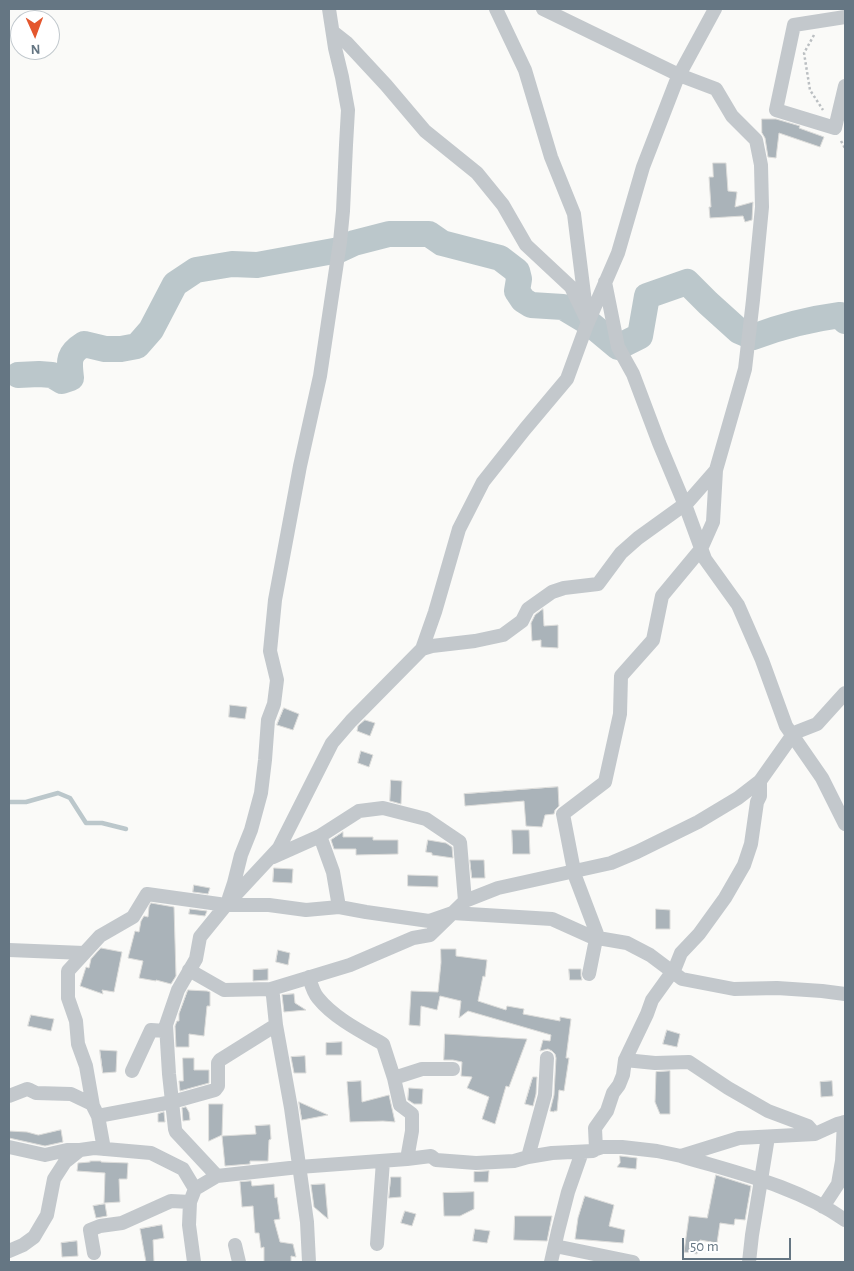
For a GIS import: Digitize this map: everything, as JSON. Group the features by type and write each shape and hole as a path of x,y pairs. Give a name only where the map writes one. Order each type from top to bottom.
{"street":[{"path":"226,906 261,793 268,720 274,704 277,680 270,651 275,600 300,466 320,376 344,212 348,110 329,9"},
{"path":"496,9 524,70 551,158 574,214 588,322"},
{"path":"543,9 679,75 716,89 732,116 756,140 761,165 762,207 745,369 716,470 713,522 701,549 662,596 653,640 621,676 620,714 605,782 563,814 575,876 596,934 589,974"},
{"path":"217,1176 174,1129 169,1074 166,1025 178,990 197,955 200,937 251,877 279,848 332,743 422,649 435,612 459,529 483,482 524,429 567,379 588,322 618,253 643,167 679,75 715,9"},
{"path":"845,17 794,24 776,110 835,128 845,86"},
{"path":"333,32 347,43 425,131 477,173 503,205 526,245 571,287 588,322"},
{"path":"605,282 618,347 633,374 704,559 738,605 762,660 786,726 822,778 845,824"},
{"path":"422,649 503,635 522,621 528,609 552,592 564,588 598,584 622,553 638,538 684,505 716,470"},
{"path":"189,970 224,990 271,989 350,965 413,938 430,935 464,901 498,888 611,863 637,852 738,798 760,781 794,733 817,724 845,693"},
{"path":"551,1262 568,1192 589,1151 595,1128 607,1111 613,1094 620,1085 625,1060 652,1000 677,964 681,953 699,934 725,898 744,865 751,844 757,802 760,796 760,781"},
{"path":"270,859 320,836 359,811 383,808 426,819 460,842 464,901"},
{"path":"320,836 333,872 339,907"},
{"path":"104,1149 86,1066 78,1044 76,1021 68,998 68,971 100,936 133,917 147,894 226,906 268,905 306,910 339,907 429,922 452,913 552,919 592,937 627,943 650,955 682,979 734,989 777,988 845,994"},
{"path":"9,950 84,953"},
{"path":"308,977 312,989 318,998 333,1013 383,1044 400,1105 412,1114 412,1131 408,1159"},
{"path":"271,989 308,1227 309,1262"},
{"path":"96,1111 172,1102 215,1090 218,1086 218,1063 220,1060 276,1025"},
{"path":"132,1070 151,1030 166,1031"},
{"path":"528,1157 545,1095 546,1058"},
{"path":"625,1060 655,1063 689,1062 728,1088 768,1111 808,1126 815,1134"},
{"path":"394,1078 422,1069 453,1070"},
{"path":"9,1096 27,1089 36,1093 66,1093 89,1102 96,1111"},
{"path":"682,1156 739,1138 815,1134 845,1122 838,1184 824,1207"},
{"path":"749,1262 768,1137"},
{"path":"187,1144 193,1195 189,1225 194,1262"},
{"path":"9,1147 45,1156 67,1150 94,1148 151,1153 183,1170 193,1195"},
{"path":"94,1254 90,1230 100,1226 122,1223 171,1201 193,1195 217,1176 431,1156 436,1160 476,1163 514,1162 528,1157 552,1153 589,1151 602,1147 622,1147 682,1156 760,1180 804,1197 845,1220"},
{"path":"9,1251 34,1237 47,1215 54,1179 66,1162 80,1150"},
{"path":"377,1244 383,1161"},
{"path":"235,1245 239,1262"},
{"path":"555,1246 633,1262"}],"path":[{"path":"817,29 804,53 810,90 835,128"}],"building":[{"path":"762,119 776,119 800,126 799,128 824,137 820,147 779,133 776,158 768,157 765,138 762,133"},
{"path":"713,163 726,163 728,191 737,192 735,207 753,202 752,220 745,222 743,216 710,218 709,177 713,177"},
{"path":"543,609 544,626 558,625 558,648 541,647 541,640 532,641 531,623 535,615"},
{"path":"230,705 247,707 245,719 229,717"},
{"path":"284,708 299,714 293,730 277,725"},
{"path":"365,720 375,723 370,736 357,731 358,726"},
{"path":"361,751 373,755 369,767 358,763"},
{"path":"391,780 402,781 401,804 390,801"},
{"path":"558,787 559,806 554,814 545,815 542,827 526,826 524,801 465,806 464,794"},
{"path":"512,830 529,830 530,854 513,854"},
{"path":"343,832 343,837 373,837 373,840 398,840 398,854 356,855 356,849 334,849 331,840"},
{"path":"428,840 446,843 452,847 453,858 432,855 432,853 426,852"},
{"path":"470,860 484,860 485,878 472,878"},
{"path":"274,868 293,869 292,883 273,882"},
{"path":"408,875 438,876 438,887 408,886"},
{"path":"194,885 210,888 208,894 193,892"},
{"path":"151,903 174,907 176,976 171,984 139,978 143,961 128,958 135,931 139,932 144,916 148,917"},
{"path":"190,909 207,911 205,916 189,914"},
{"path":"656,909 670,910 670,929 656,929"},
{"path":"101,948 122,952 114,992 102,990 103,994 80,986 86,967 89,968 91,959"},
{"path":"441,949 456,949 456,956 487,960 485,977 483,976 478,1001 506,1010 507,1006 524,1009 523,1014 560,1021 560,1017 571,1019 566,1058 569,1058 564,1091 559,1090 557,1111 550,1111 554,1095 555,1054 548,1049 540,1051 543,1040 550,1041 551,1035 468,1011 459,1018 461,1001 440,996 437,1010 421,1006 420,1026 409,1025 411,991 438,992"},
{"path":"278,950 290,953 288,965 276,962"},
{"path":"268,969 268,980 253,981 253,970"},
{"path":"569,969 581,969 582,980 570,980"},
{"path":"188,990 210,992 210,1006 207,1006 204,1036 189,1034 189,1047 176,1047 175,1026 177,1021 179,1021 179,1014"},
{"path":"294,994 295,1003 306,1010 284,1012 282,995"},
{"path":"31,1015 54,1019 51,1031 28,1026"},
{"path":"667,1030 680,1034 677,1047 663,1044"},
{"path":"445,1034 527,1039 509,1087 506,1086 495,1124 482,1119 489,1097 467,1088 472,1077 461,1076 462,1062 444,1060"},
{"path":"342,1042 342,1055 326,1055 326,1043"},
{"path":"100,1050 117,1051 116,1072 103,1073"},
{"path":"305,1056 306,1073 294,1073 291,1057"},
{"path":"183,1058 194,1058 194,1070 209,1070 209,1083 180,1091 179,1081 183,1081"},
{"path":"670,1071 670,1114 660,1114 655,1102 656,1072"},
{"path":"533,1077 537,1077 533,1106 525,1104"},
{"path":"361,1081 362,1102 389,1095 395,1122 350,1122 347,1082"},
{"path":"832,1081 833,1096 821,1097 820,1082"},
{"path":"409,1088 423,1089 422,1104 414,1104 408,1100"},
{"path":"299,1102 328,1115 302,1120"},
{"path":"209,1104 223,1104 222,1135 209,1141"},
{"path":"186,1107 190,1120 183,1121 182,1108"},
{"path":"164,1112 165,1122 158,1122 158,1114"},
{"path":"270,1125 271,1139 269,1140 268,1161 250,1161 250,1164 225,1166 222,1136 256,1134 255,1126"},
{"path":"61,1130 63,1142 45,1146 9,1138 9,1131 38,1135"},
{"path":"620,1156 637,1158 636,1169 617,1167 620,1163"},
{"path":"90,1161 128,1163 127,1179 119,1179 120,1202 104,1203 105,1173 77,1171 78,1163"},
{"path":"489,1171 488,1182 474,1182 474,1172"},
{"path":"716,1175 751,1186 745,1220 735,1219 734,1225 720,1223 717,1243 700,1240 697,1254 684,1252 689,1216 707,1218"},
{"path":"391,1177 401,1177 401,1197 389,1198"},
{"path":"251,1181 252,1186 274,1184 280,1219 274,1220 280,1242 293,1244 296,1257 291,1256 291,1262 264,1262 264,1247 261,1248 259,1233 255,1233 253,1206 242,1207 240,1182"},
{"path":"325,1184 328,1219 314,1207 311,1185"},
{"path":"474,1192 474,1209 460,1216 444,1216 443,1193"},
{"path":"585,1196 614,1205 609,1226 625,1230 623,1243 575,1239 578,1218"},
{"path":"105,1204 107,1216 96,1218 93,1206"},
{"path":"405,1211 416,1214 412,1226 401,1223"},
{"path":"515,1216 552,1216 547,1241 514,1240"},
{"path":"162,1225 164,1238 153,1240 154,1262 146,1262 140,1229"},
{"path":"475,1229 490,1231 487,1243 473,1241"},
{"path":"77,1241 78,1256 62,1257 61,1243"}],"waterway":[{"path":"18,375 52,375 62,381 71,378 72,354 84,344 105,349 137,346 151,330 175,284 196,270 232,264 257,265 339,250 354,243 389,234 429,234 442,243 500,258 517,271 519,279 517,291 523,300 531,305 563,307 588,322 618,347 640,336 647,296 687,282 739,331 753,337 785,326 840,315 845,321"},
{"path":"9,802 26,802 58,793 70,798 86,823 102,823 126,829"}]}
